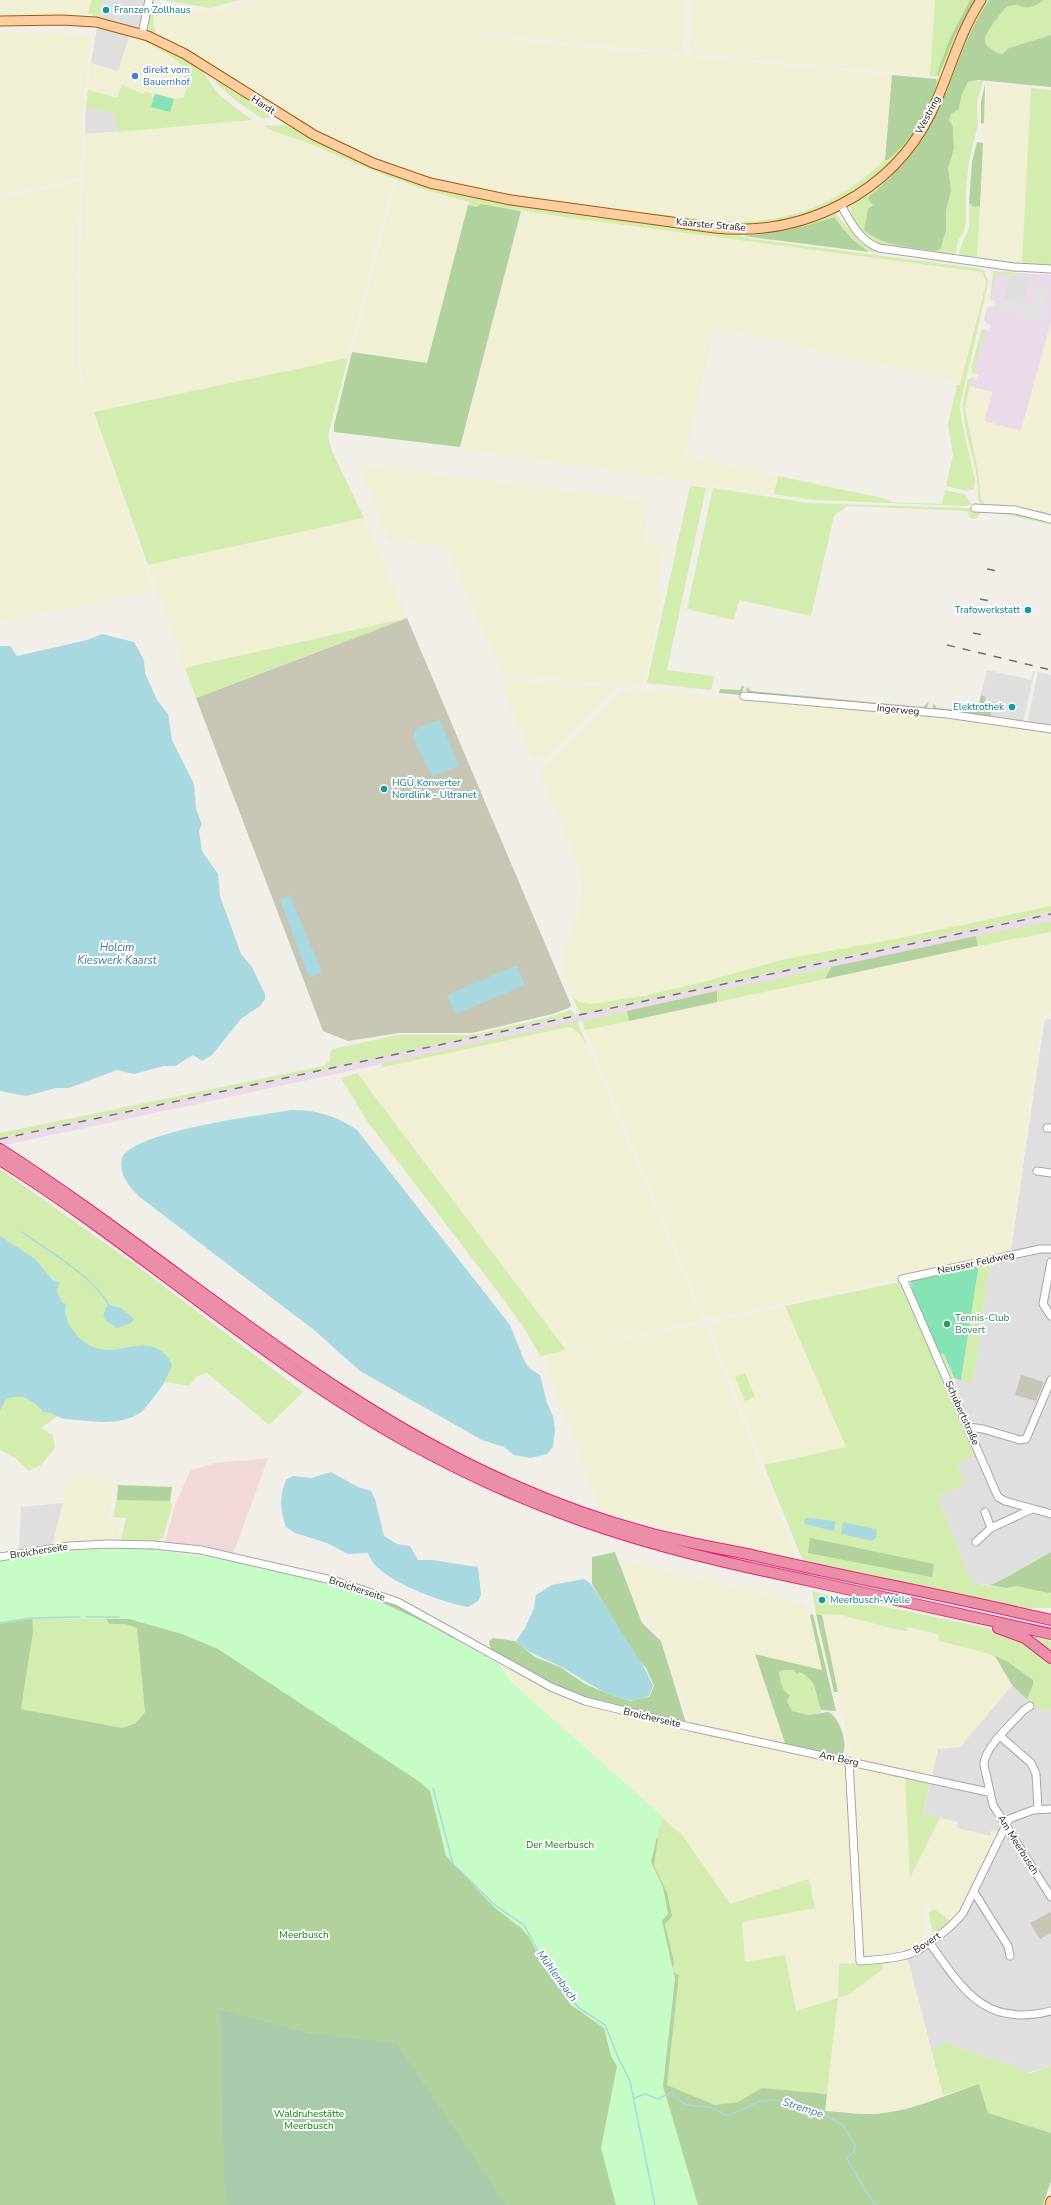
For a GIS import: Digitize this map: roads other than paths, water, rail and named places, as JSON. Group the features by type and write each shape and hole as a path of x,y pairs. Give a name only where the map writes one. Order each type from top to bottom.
{"highway":[{"path":"0,1149 25,1171 106,1232 298,1373 366,1417 459,1469 552,1510 649,1542 737,1565 1051,1634"},
{"path":"0,1160 25,1171 303,1366 352,1398 414,1436 490,1475 575,1509 650,1533 1051,1620"},
{"path":"982,1605 994,1603 1036,1612 1051,1611"},
{"path":"960,1614 978,1623 1005,1630 1025,1638 1051,1658"}],"main road":[{"name":"Westring","path":"841,205 862,192 884,175 917,136 931,112 961,37 981,0"},
{"name":"Hardt","path":"0,21 55,20 96,22 142,34 185,54 308,132 388,169 398,172"},
{"name":"Kaarster Straße","path":"398,172 452,188 511,200 724,228 755,228 788,224 815,217 841,205"},
{"path":"1050,2205 1051,2201"}],"street":[{"path":"142,34 149,0"},
{"path":"841,205 857,232 869,244 878,248 1002,266 1051,269"},
{"path":"975,508 1016,510 1051,519"},
{"name":"Ingerweg","path":"744,696 947,714 1051,729"},
{"path":"1037,1170 1051,1173"},
{"name":"Neusser Feldweg","path":"902,1279 1040,1249 1051,1249"},
{"path":"1051,1262 1043,1304 1051,1316"},
{"name":"Schubertstraße","path":"902,1279 998,1497 1005,1501 1051,1514"},
{"path":"968,1428 983,1429 1020,1440 1026,1439 1051,1380"},
{"path":"976,1542 991,1528 1032,1509"},
{"path":"985,1512 991,1528"},
{"name":"Broicherseite","path":"0,1557 69,1546 107,1544 154,1545 201,1550 336,1581 398,1602 488,1653 570,1696 607,1708 690,1727"},
{"name":"Am Meerbusch","path":"1030,1706 1024,1710 1000,1736 987,1752 984,1759 988,1792 993,1805 1051,1897"},
{"name":"Am Berg","path":"690,1727 988,1792"},
{"path":"1000,1736 1031,1763 1036,1774 1038,1809"},
{"name":"Bovert","path":"849,1761 860,1961 890,1959 909,1954 955,1924 963,1913 974,1892 1005,1825"},
{"path":"1005,1825 1009,1819 1038,1809 1051,1809"},
{"path":"974,1892 1008,1946 1010,1956"},
{"path":"929,1942 964,1991 980,2003 997,2011 1015,2016 1035,2015 1051,2011"}],"water":[{"name":"Holcim Kieswerk Kaarst","path":"102,634 134,642 144,660 145,673 157,700 168,714 172,740 194,784 196,809 202,824 199,831 202,851 218,874 220,896 241,954 252,967 265,994 265,999 260,1006 241,1019 212,1055 202,1061 193,1055 175,1066 164,1066 134,1074 117,1070 69,1088 56,1088 26,1096 0,1091 0,646 10,646 17,656 87,640"},
{"path":"439,719 459,766 432,777 413,737 415,730"},
{"path":"290,895 322,972 312,977 308,975 280,900"},
{"path":"517,965 525,985 456,1014 447,995"},
{"path":"291,1110 326,1114 350,1125 357,1130 510,1325 524,1360 529,1368 540,1375 547,1403 553,1416 555,1429 553,1447 547,1454 530,1458 514,1455 504,1447 482,1440 360,1371 314,1330 141,1198 126,1181 122,1171 122,1159 130,1149 147,1141 199,1126"},
{"path":"0,1236 35,1259 52,1279 60,1283 57,1291 61,1301 66,1304 65,1311 68,1321 73,1330 86,1343 99,1349 112,1350 138,1346 150,1346 162,1352 172,1364 168,1376 162,1386 141,1412 124,1420 105,1422 66,1419 43,1412 31,1401 22,1397 12,1397 6,1399 0,1411"},
{"path":"108,1304 121,1308 134,1319 131,1323 117,1328 105,1320 103,1315"},
{"path":"331,1472 358,1487 371,1491 375,1499 384,1536 397,1544 410,1546 418,1560 432,1560 478,1567 481,1595 478,1601 468,1607 443,1601 427,1595 411,1588 383,1572 373,1563 368,1553 348,1554 327,1543 295,1533 286,1527 282,1515 281,1498 286,1480 293,1476 311,1478"},
{"path":"805,1518 836,1521 834,1531 804,1524"},
{"path":"843,1522 876,1529 877,1536 873,1541 841,1534"},
{"path":"584,1579 591,1584 645,1669 653,1686 649,1696 633,1700 612,1695 569,1671 531,1653 516,1641 525,1628 534,1608 536,1595 552,1585"}],"waterway":[{"path":"22,1232 70,1265 93,1284 108,1304"},
{"path":"0,1623 30,1618 80,1617"},
{"path":"86,1617 119,1617"},
{"name":"Mühlenbach","path":"433,1788 453,1864 496,1906 524,1925 544,1962 558,1974 565,1984 572,2000 579,2008 605,2025 630,2081 655,2205"},
{"name":"Strempe","path":"634,2098 645,2094 658,2099 672,2092 681,2102 685,2104 711,2108 728,2116 760,2101 776,2100 818,2112 842,2124 855,2145 854,2151 847,2159 865,2190 876,2205"}],"railway":[{"path":"987,569 997,571"},
{"path":"980,599 990,601"},
{"path":"973,633 983,635"},
{"path":"947,645 1051,670"},
{"path":"0,1139 1051,914"}],"place":[{"name":"Franzen Zollhaus","path":"106,10"},
{"name":"direkt vom Bauernhof","path":"135,76"},
{"name":"Trafowerkstatt","path":"1028,610"},
{"name":"Elektrothek","path":"1012,707"},
{"name":"HGÜ Konverter Nordlink - Ultranet","path":"384,789"},
{"name":"Tennis-Club Bovert","path":"947,1324"},
{"name":"Meerbusch-Welle","path":"822,1600"}],"park label":[{"name":"Der Meerbusch","path":"560,1845"},
{"name":"Meerbusch","path":"304,1935"},
{"name":"Waldruhestätte Meerbusch","path":"309,2120"}]}
